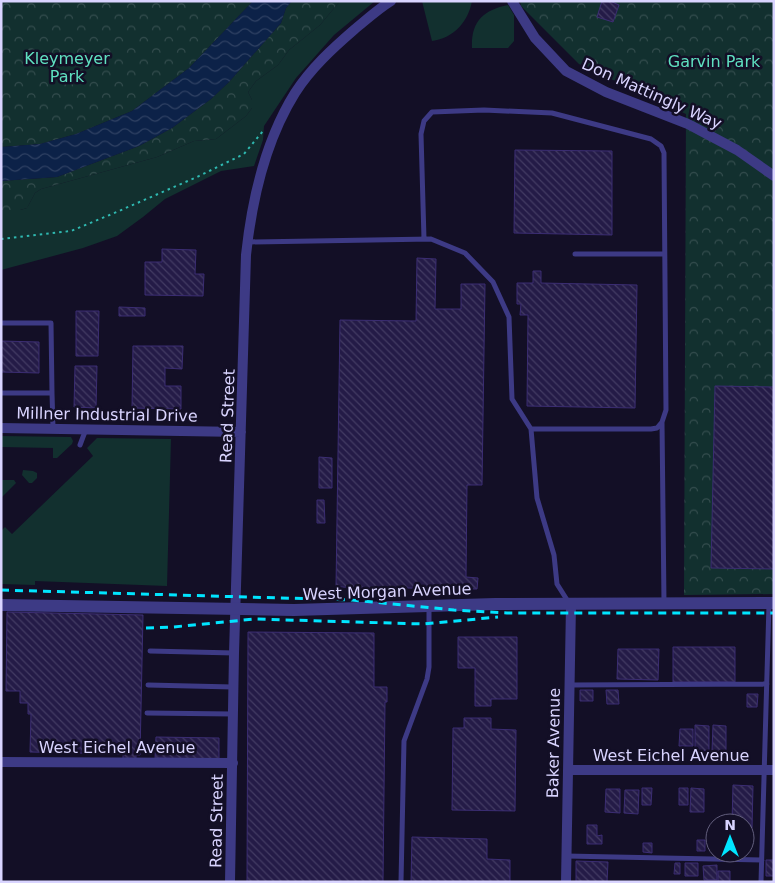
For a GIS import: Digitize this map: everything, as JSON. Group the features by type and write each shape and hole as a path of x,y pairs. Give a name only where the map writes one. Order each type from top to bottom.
{"street":[{"name":"Read Street","path":"230,882 233,687 247,242 254,202 270,143 295,93 326,56 364,21 391,1"},
{"name":"Don Mattingly Way","path":"512,1 535,38 566,71 606,92 688,124 737,150 774,176"},
{"name":"Millner Industrial Drive","path":"1,428 242,432"},
{"name":"West Morgan Avenue","path":"1,605 294,610 430,606 771,603"},
{"name":"Baker Avenue","path":"566,882 571,605"},
{"name":"West Eichel Avenue","path":"1,762 233,763"},
{"name":"West Eichel Avenue","path":"568,770 770,770"}],"lane":[{"path":"424,239 422,134 424,121 432,112 484,110 552,113 651,139 661,146 664,153 666,410 662,422 664,604"},
{"path":"247,242 431,239 465,253 493,282 510,317 512,399 530,429 537,498 554,555 558,584 571,605"},
{"path":"576,254 664,254"},
{"path":"1,323 50,323 54,428"},
{"path":"1,392 52,393"},
{"path":"530,429 651,429 657,428 662,422"},
{"path":"80,445 86,429"},
{"path":"762,882 762,860 770,770 767,684 771,603"},
{"path":"401,882 404,742 427,679 429,667 430,606"},
{"path":"150,651 234,653"},
{"path":"570,685 767,684"},
{"path":"148,685 233,687"},
{"path":"147,713 233,714"},
{"path":"566,856 762,860"}],"path":[{"path":"1,239 71,231 120,211 244,154 259,138 267,125"}],"green space":[{"name":"Kleymeyer Park","path":"1,1 253,1 189,68 132,111 76,134 40,144 1,147"},
{"path":"292,1 340,1 320,25 289,50 278,65 256,81 248,92 252,100 252,108 246,116 216,139 194,141 157,157 41,189 35,193 27,208 1,210 1,181 57,177 139,146 172,128 211,99 229,82 281,23 286,8"},
{"path":"340,1 375,1 334,35 296,78 264,126 263,140 254,166 221,171 165,199 117,236 83,248 1,270 1,210 27,208 35,193 41,189 157,157 194,141 216,139 246,116 252,108 252,100 248,92 256,81 278,65 289,50 320,25"},
{"path":"422,1 472,1 467,16 459,28 447,36 432,41"},
{"name":"Garvin Park","path":"520,1 774,1 774,594 684,595 686,114 579,64 521,6"},
{"path":"508,5 514,15 514,41 508,48 472,48 474,31 480,19 492,10"},
{"path":"1,436 71,437 73,441 57,458 53,458 53,448 1,447"},
{"path":"97,438 171,439 167,586 35,581 35,585 1,584 1,531 5,527 12,534 93,456 87,448"},
{"path":"23,470 37,473 37,478 32,483 29,483 22,475"},
{"path":"1,480 14,480 16,483 1,498"}],"water":[{"path":"253,1 292,1 286,8 281,23 229,82 211,99 172,128 139,146 57,177 1,181 1,147 40,144 76,134 132,111 189,68"}],"building":[{"path":"602,1 610,1 619,5 613,22 597,17"},
{"path":"515,150 612,151 612,235 514,233"},
{"path":"162,249 196,250 195,274 204,274 203,296 145,295 145,262 162,262"},
{"path":"417,258 436,259 435,309 461,309 461,284 485,284 482,485 467,485 466,577 478,578 477,589 336,587 340,320 416,321"},
{"path":"533,271 541,271 541,283 637,285 635,408 527,406 528,315 520,315 521,304 517,304 517,283 533,283"},
{"path":"119,307 145,308 145,316 119,316"},
{"path":"76,311 99,311 98,356 76,356"},
{"path":"1,341 39,342 39,373 1,372"},
{"path":"133,346 183,346 182,369 165,368 165,386 181,386 181,409 132,408"},
{"path":"75,366 97,366 96,408 74,407"},
{"path":"715,386 774,387 774,569 711,568"},
{"path":"319,457 332,458 332,488 319,488"},
{"path":"317,500 324,500 325,523 317,523"},
{"path":"7,612 143,615 140,755 136,755 136,761 123,761 123,754 30,752 31,714 28,714 28,703 20,703 20,691 6,691"},
{"path":"248,632 374,633 374,687 387,687 387,702 385,702 383,882 247,882"},
{"path":"458,637 517,637 517,699 491,699 491,706 475,706 475,668 458,668"},
{"path":"673,647 735,647 735,682 673,682"},
{"path":"618,649 659,649 658,680 617,679"},
{"path":"580,690 593,690 593,701 580,701"},
{"path":"606,690 618,690 619,704 607,704"},
{"path":"747,694 758,694 757,707 747,707"},
{"path":"464,718 491,718 491,729 516,730 515,811 452,810 453,728 464,728"},
{"path":"695,725 709,726 709,751 695,750"},
{"path":"713,725 726,726 726,751 712,751"},
{"path":"680,729 693,729 693,746 679,746"},
{"path":"156,737 219,738 219,759 155,758"},
{"path":"733,785 753,786 752,813 732,813"},
{"path":"642,788 652,788 651,805 642,805"},
{"path":"679,788 688,788 688,805 679,805"},
{"path":"691,788 704,789 704,812 690,812"},
{"path":"606,789 620,789 620,813 605,812"},
{"path":"625,790 639,790 638,814 624,813"},
{"path":"587,825 597,825 597,836 602,835 602,844 587,844"},
{"path":"412,837 487,839 487,859 510,860 510,882 411,882"},
{"path":"697,840 705,840 705,851 697,851"},
{"path":"643,843 652,843 652,853 643,852"},
{"path":"766,860 774,860 774,876 766,876"},
{"path":"576,861 608,862 607,882 576,882"},
{"path":"675,863 680,863 680,874 674,874"},
{"path":"685,863 698,863 698,876 685,876"},
{"path":"717,865 717,880 704,880 703,866"},
{"path":"718,871 730,871 730,882 718,882"}],"railway":[{"path":"1,590 352,600 507,613 774,613"},
{"path":"146,628 255,619 424,624 498,617"}]}
